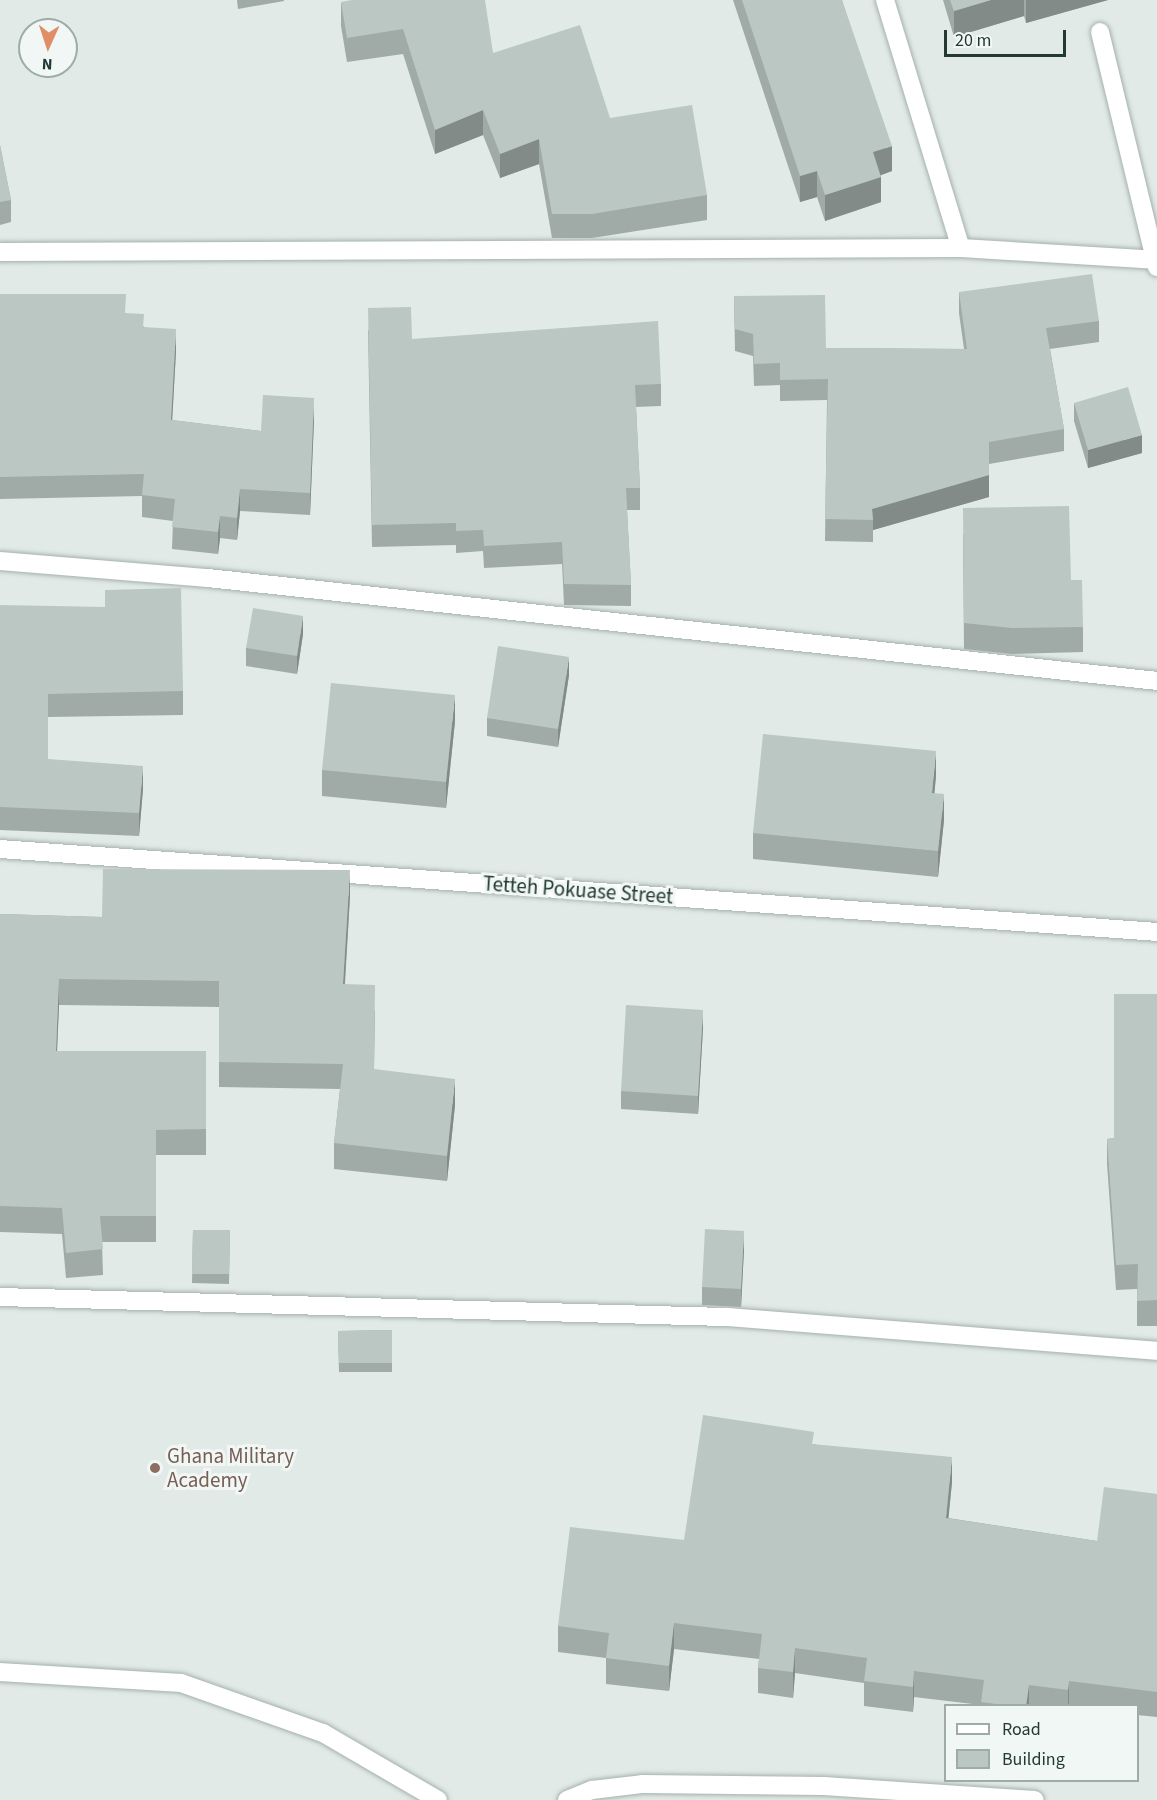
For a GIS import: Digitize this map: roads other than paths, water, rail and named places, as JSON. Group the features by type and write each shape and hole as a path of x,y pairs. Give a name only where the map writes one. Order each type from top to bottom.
{"street":[{"path":"885,0 961,248"},
{"path":"0,252 961,248 1156,264 1100,32"},
{"path":"0,561 208,578 1157,681"},
{"name":"Tetteh Pokuase Street","path":"0,849 1157,932"},
{"path":"0,1297 727,1317 1157,1351"},
{"path":"0,1672 181,1683 323,1733 438,1800"},
{"path":"567,1800 592,1790 642,1784 824,1786 1035,1800"}],"place":[{"name":"Ghana Military Academy","path":"155,1468"}]}
